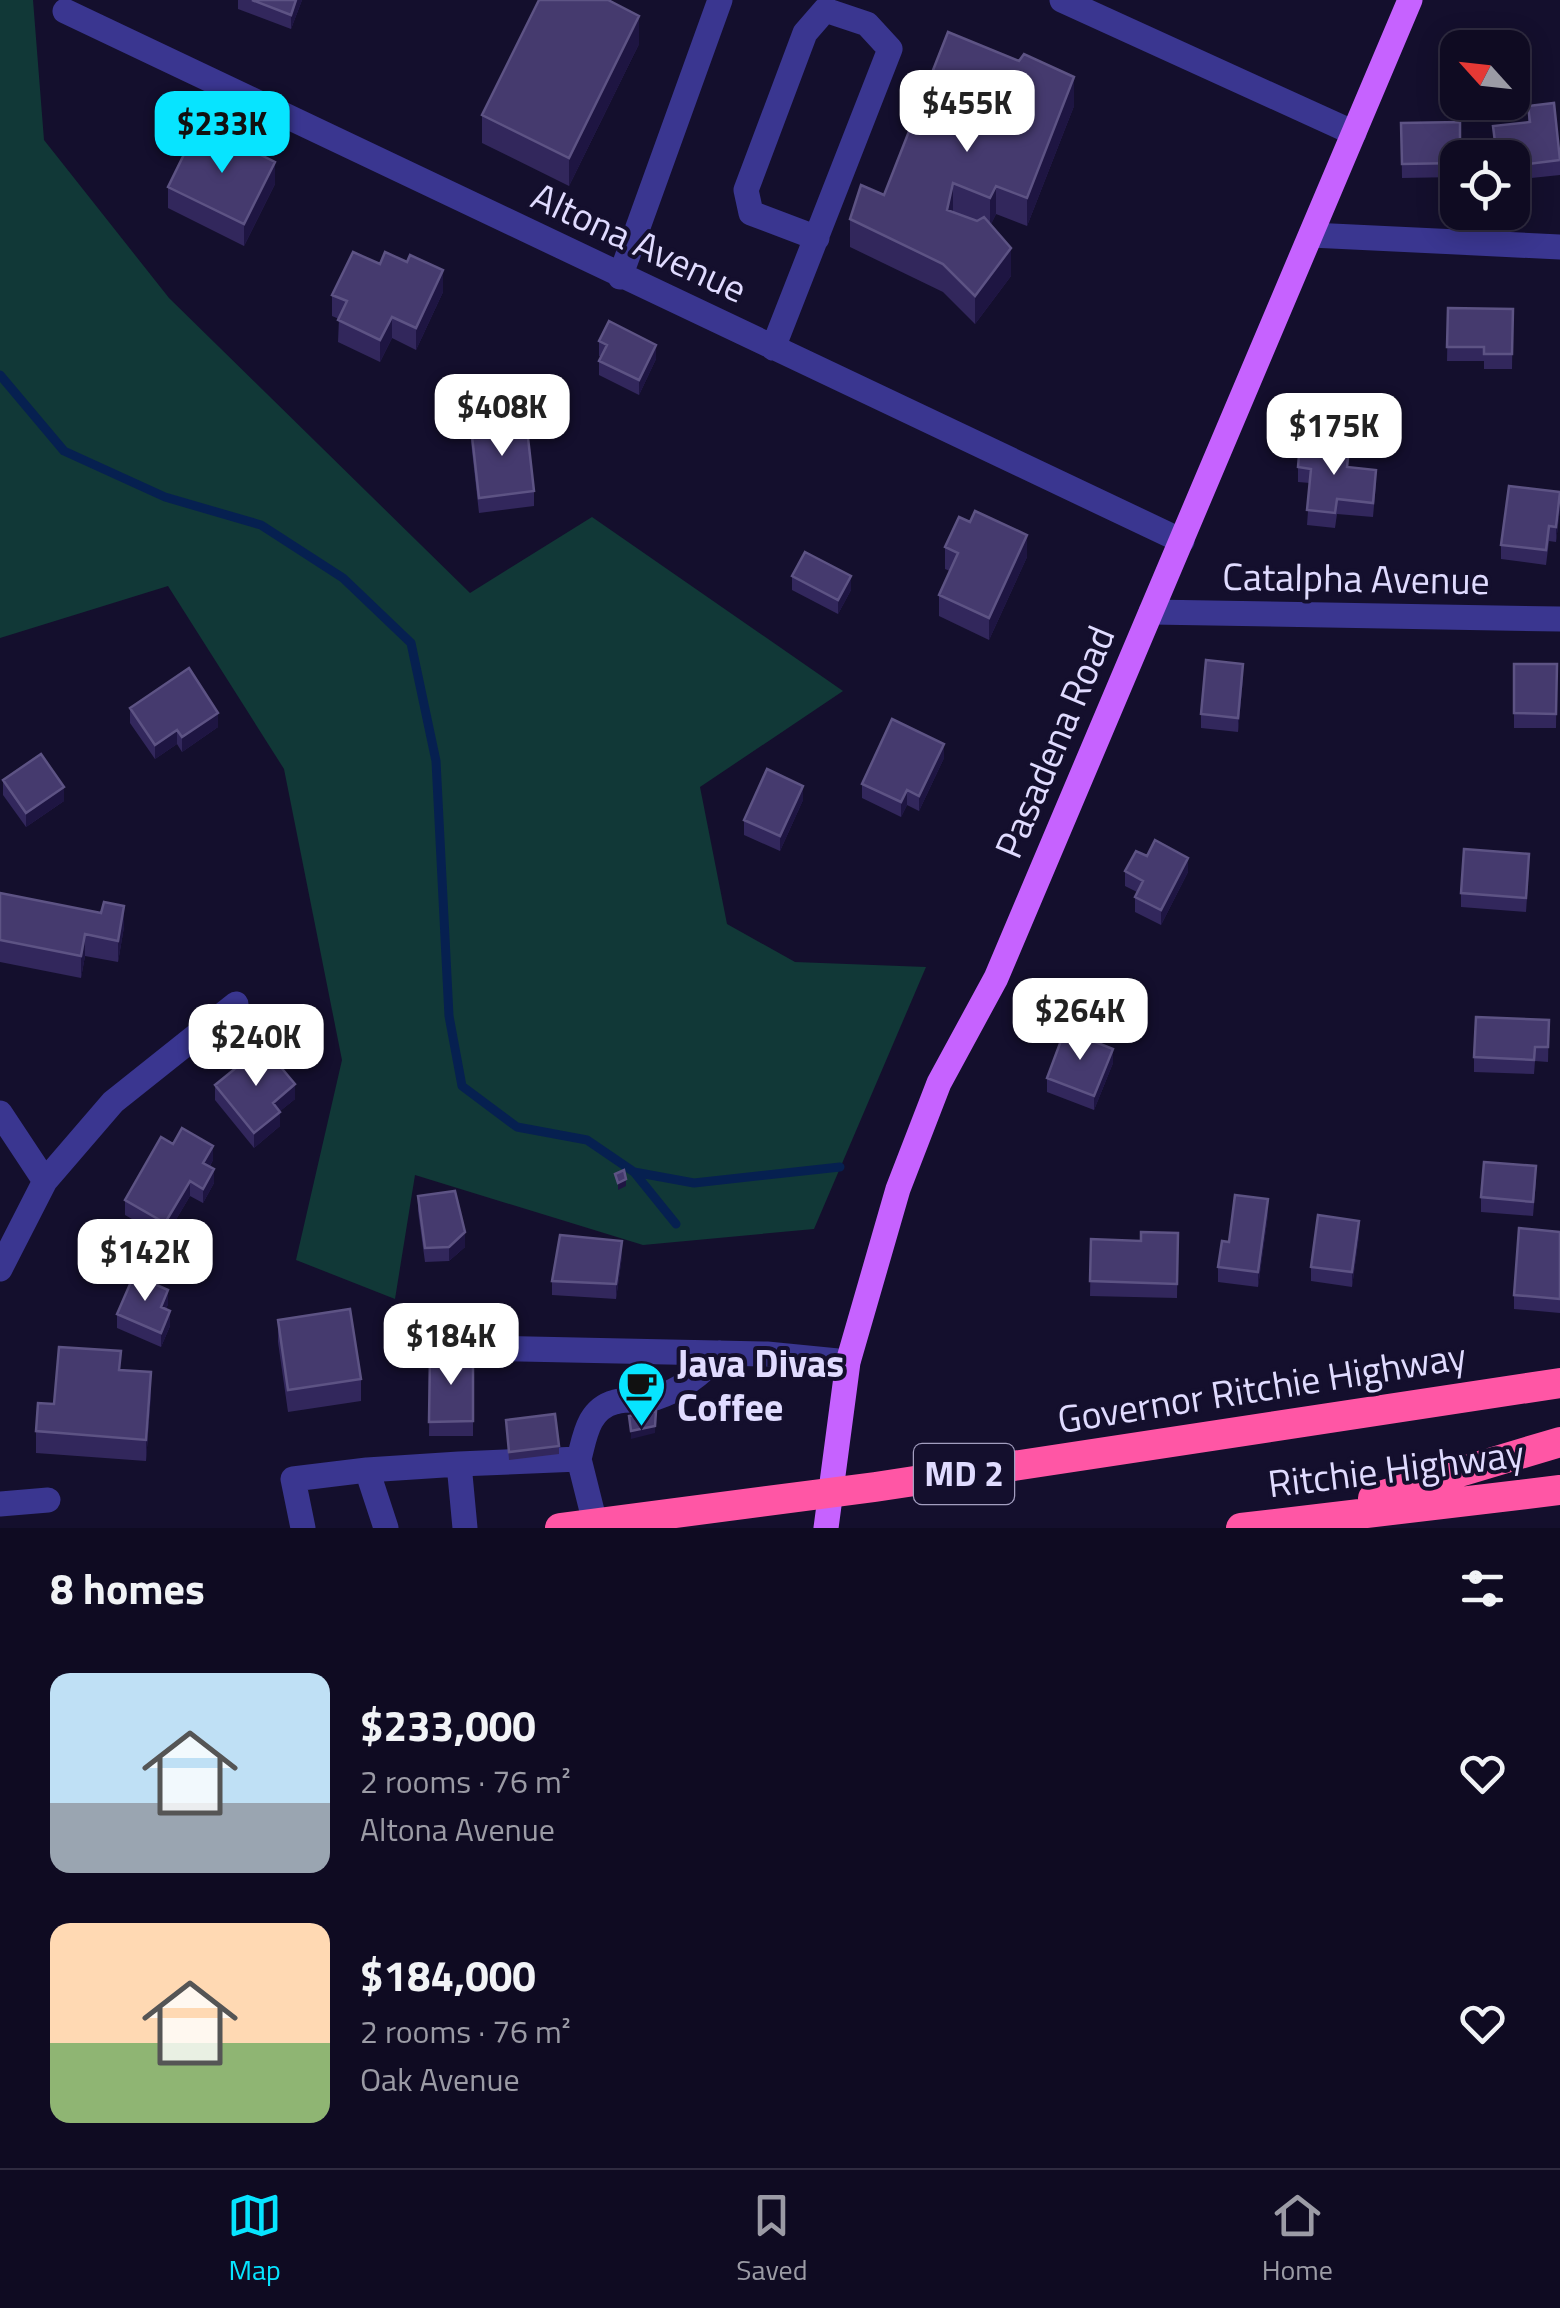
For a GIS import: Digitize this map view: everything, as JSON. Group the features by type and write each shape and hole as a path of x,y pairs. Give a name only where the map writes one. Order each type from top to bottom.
{"highway":[{"name":"Governor Ritchie Highway","path":"560,1528 875,1487 1560,1383"},
{"path":"1293,1522 1560,1442"},
{"name":"Ritchie Highway","path":"1241,1528 1560,1490"}],"main road":[{"name":"Pasadena Road","path":"826,1528 848,1362 898,1189 939,1082 996,978 1410,0"}],"street":[{"path":"620,277 720,0"},
{"path":"1062,0 1354,133"},
{"path":"773,348 817,238 890,49 868,24 826,10 805,33 746,190 751,213 817,238"},
{"name":"Altona Avenue","path":"65,11 1182,540"},
{"path":"1311,235 1560,247"},
{"name":"Catalpha Avenue","path":"1151,612 1560,619"},
{"path":"0,1268 46,1182 113,1102 236,1004"},
{"path":"0,1113 46,1182"},
{"path":"478,1348 768,1354 848,1362"},
{"path":"595,1523 580,1460 586,1429 596,1413 615,1402 654,1399 702,1374 720,1353"},
{"path":"303,1528 293,1479 366,1470 580,1460"},
{"path":"459,1464 465,1528"},
{"path":"366,1470 386,1528"},
{"path":"0,1504 48,1500"}],"green space":[{"path":"0,0 33,0 44,140 169,298 470,593 592,517 843,691 700,787 727,924 795,962 926,967 814,1229 643,1245 415,1175 395,1299 296,1260 342,1060 284,769 168,586 0,638"}],"building":[{"path":"252,0 296,0 291,15"},
{"path":"539,0 608,0 639,16 569,158 482,115"},
{"path":"948,32 1019,61 1024,54 1074,77 1027,198 996,186 990,198 953,183 947,210 977,221 984,217 1011,248 975,296 943,264 850,219 861,185 884,195"},
{"path":"1554,103 1560,160 1530,164 1530,140 1495,140 1493,126 1530,122 1530,106"},
{"path":"1460,122 1460,140 1440,140 1440,163 1402,164 1401,123"},
{"path":"196,130 238,151 241,145 275,162 244,224 168,187"},
{"path":"353,252 380,264 385,252 407,262 410,255 443,270 416,328 392,317 380,340 338,320 347,301 332,295"},
{"path":"1448,308 1513,309 1512,354 1484,354 1484,347 1447,347"},
{"path":"609,321 656,345 639,380 599,361 607,345 599,341"},
{"path":"526,420 534,491 479,498 471,427"},
{"path":"1300,443 1349,448 1347,467 1376,470 1373,503 1337,499 1335,513 1307,510 1311,469 1298,467"},
{"path":"1509,486 1560,492 1556,527 1549,526 1546,550 1501,545"},
{"path":"975,511 1027,535 989,618 939,595 958,553 945,547 959,517 970,522"},
{"path":"805,552 851,576 838,600 792,576"},
{"path":"1206,660 1243,664 1238,718 1201,714"},
{"path":"1514,664 1557,664 1556,714 1514,713"},
{"path":"189,668 218,713 182,737 177,730 155,745 130,708"},
{"path":"892,719 944,744 919,796 907,790 901,802 862,784"},
{"path":"41,754 64,787 26,813 3,780"},
{"path":"767,769 803,786 780,836 744,820"},
{"path":"1155,840 1188,858 1161,910 1135,897 1143,881 1125,871 1136,851 1147,856"},
{"path":"1464,849 1529,854 1526,898 1461,893"},
{"path":"0,893 101,913 104,902 124,906 118,941 85,934 81,956 0,940"},
{"path":"1476,1017 1549,1020 1548,1047 1535,1047 1534,1060 1474,1057"},
{"path":"1065,1030 1113,1049 1094,1096 1047,1078"},
{"path":"263,1046 295,1084 273,1103 280,1112 254,1133 215,1085"},
{"path":"182,1128 213,1146 203,1163 214,1169 203,1189 190,1181 165,1223 125,1200 161,1137 173,1144"},
{"path":"1484,1162 1536,1166 1533,1202 1481,1197"},
{"path":"624,1170 626,1179 618,1183 615,1174"},
{"path":"455,1191 465,1232 449,1247 425,1248 418,1196"},
{"path":"1235,1195 1268,1199 1258,1272 1218,1267 1222,1241 1229,1242"},
{"path":"1318,1215 1359,1221 1352,1272 1311,1267"},
{"path":"1519,1228 1560,1232 1560,1299 1514,1295"},
{"path":"1141,1232 1178,1233 1177,1284 1090,1281 1091,1239 1141,1241"},
{"path":"560,1235 622,1241 616,1284 552,1281"},
{"path":"134,1275 168,1290 161,1307 170,1311 161,1333 117,1314"},
{"path":"350,1309 361,1379 288,1390 278,1320"},
{"path":"59,1347 121,1351 119,1370 151,1372 146,1440 36,1431 38,1403 54,1404"},
{"path":"473,1353 473,1421 429,1422 430,1354"},
{"path":"656,1411 655,1426 631,1431 629,1416"},
{"path":"555,1414 559,1446 509,1452 506,1420"}],"waterway":[{"path":"0,375 64,451 165,497 261,525 343,578 411,643 436,761 449,1016 462,1086 517,1127 587,1140 634,1172 694,1183 840,1167"},
{"path":"634,1172 676,1224"}],"place":[{"name":"Java Divas Coffee","path":"642,1428"}]}
